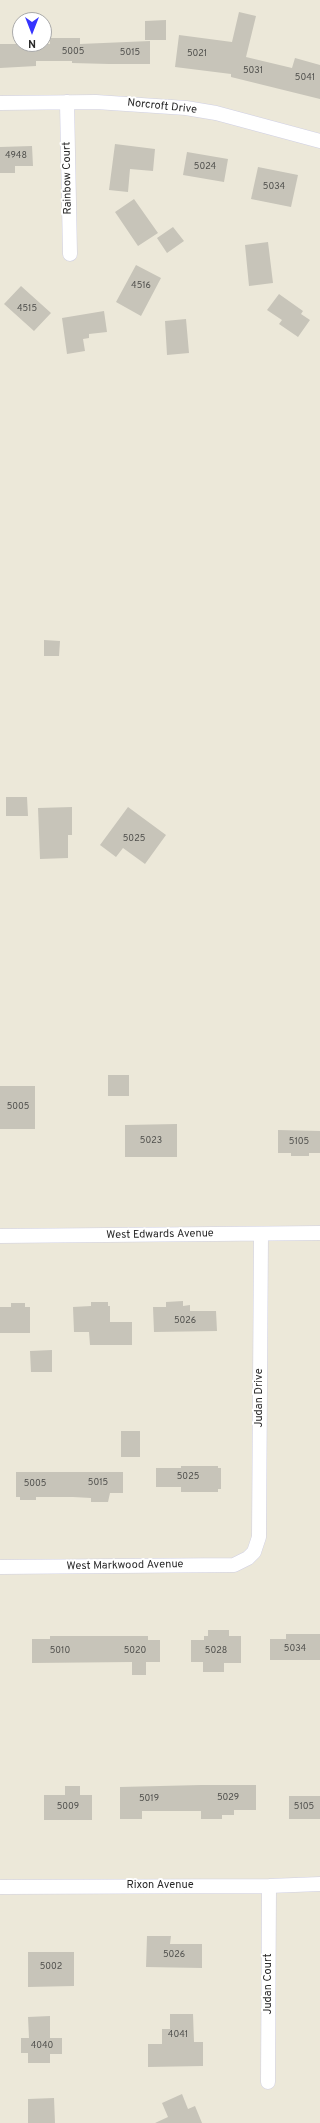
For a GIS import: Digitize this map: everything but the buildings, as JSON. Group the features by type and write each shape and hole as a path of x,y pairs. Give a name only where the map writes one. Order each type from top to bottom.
{"street":[{"name":"Norcroft Drive","path":"0,103 67,102 186,108 216,113 320,140"},
{"name":"Rainbow Court","path":"67,102 70,254"},
{"name":"West Edwards Avenue","path":"0,1236 320,1233"},
{"name":"Judan Drive","path":"248,1558 256,1548 260,1537 261,1234"},
{"name":"West Markwood Avenue","path":"0,1567 234,1565 248,1558"},
{"name":"Rixon Avenue","path":"0,1887 269,1886 320,1884"},
{"name":"Judan Court","path":"268,2082 269,1886"}]}
